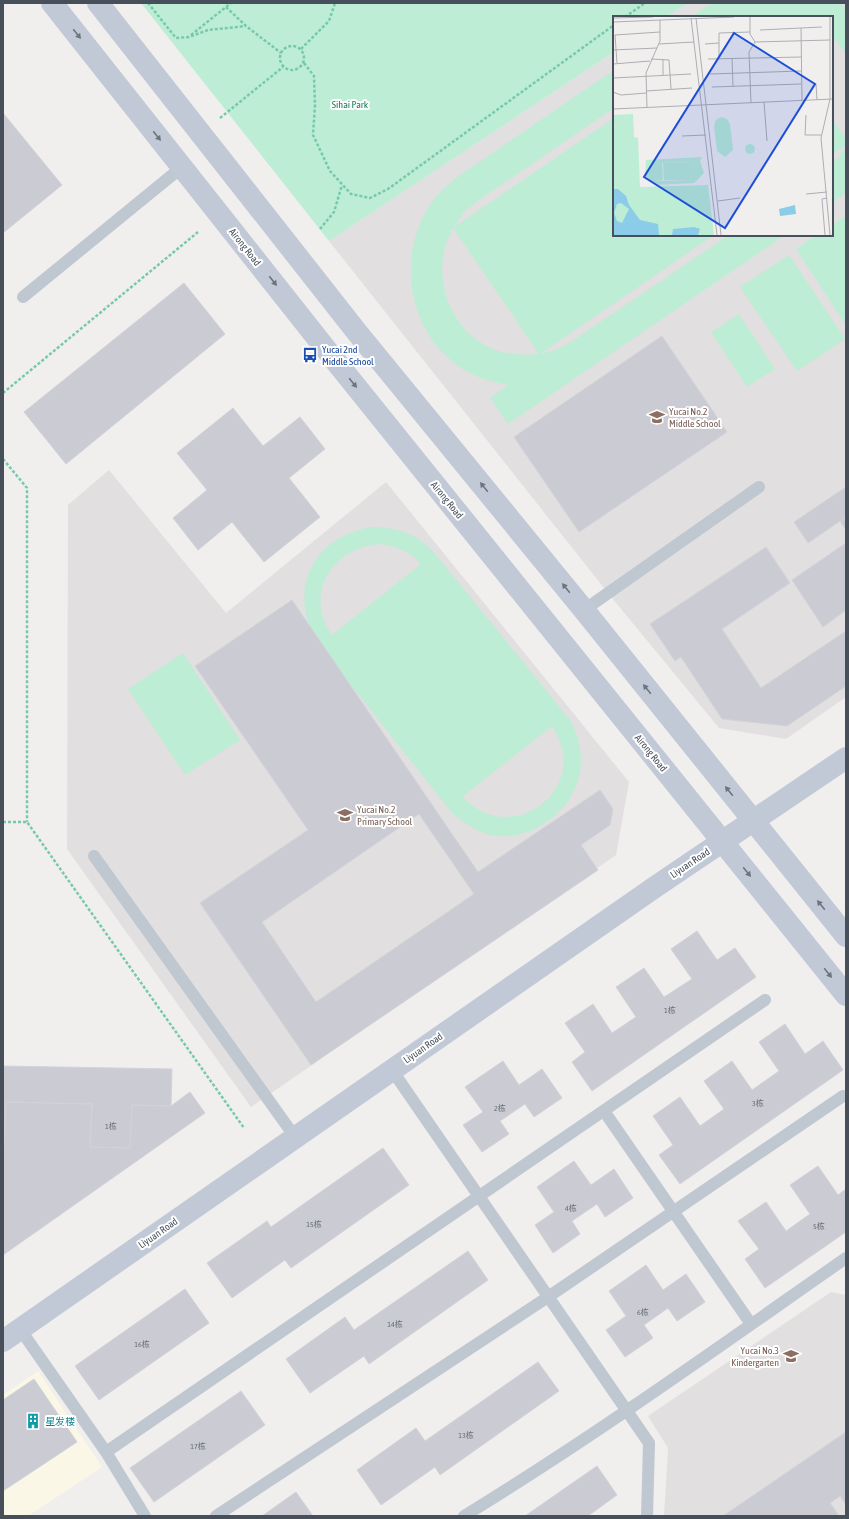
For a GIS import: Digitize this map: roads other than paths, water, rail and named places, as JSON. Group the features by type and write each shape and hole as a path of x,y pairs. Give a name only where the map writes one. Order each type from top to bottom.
{"street":[{"name":"Airong Road","path":"52,3 329,353 846,995"},
{"path":"98,3 356,331 584,610 846,936"},
{"path":"329,353 356,331"},
{"name":"Liyuan Road","path":"11,1335 655,887 846,758"}],"lane":[{"path":"23,298 182,167"},
{"path":"584,610 759,487"},
{"path":"94,856 295,1137"},
{"path":"106,1452 765,1000"},
{"path":"392,1070 649,1443 647,1516"},
{"path":"216,1516 548,1296 843,1096"},
{"path":"604,1111 751,1324"},
{"path":"464,1516 531,1475 626,1411 846,1258"},
{"path":"11,1335 106,1452 145,1516"}],"place":[{"name":"Yucai 2nd Middle School","path":"310,355"},
{"name":"Yucai No.2 Middle School","path":"657,417"},
{"name":"Yucai No.2 Primary School","path":"345,815"},
{"name":"Yucai No.3 Kindergarten","path":"791,1356"},
{"name":"星发楼","path":"33,1421"}],"park label":[{"name":"Sihai Park","path":"350,104"}]}
